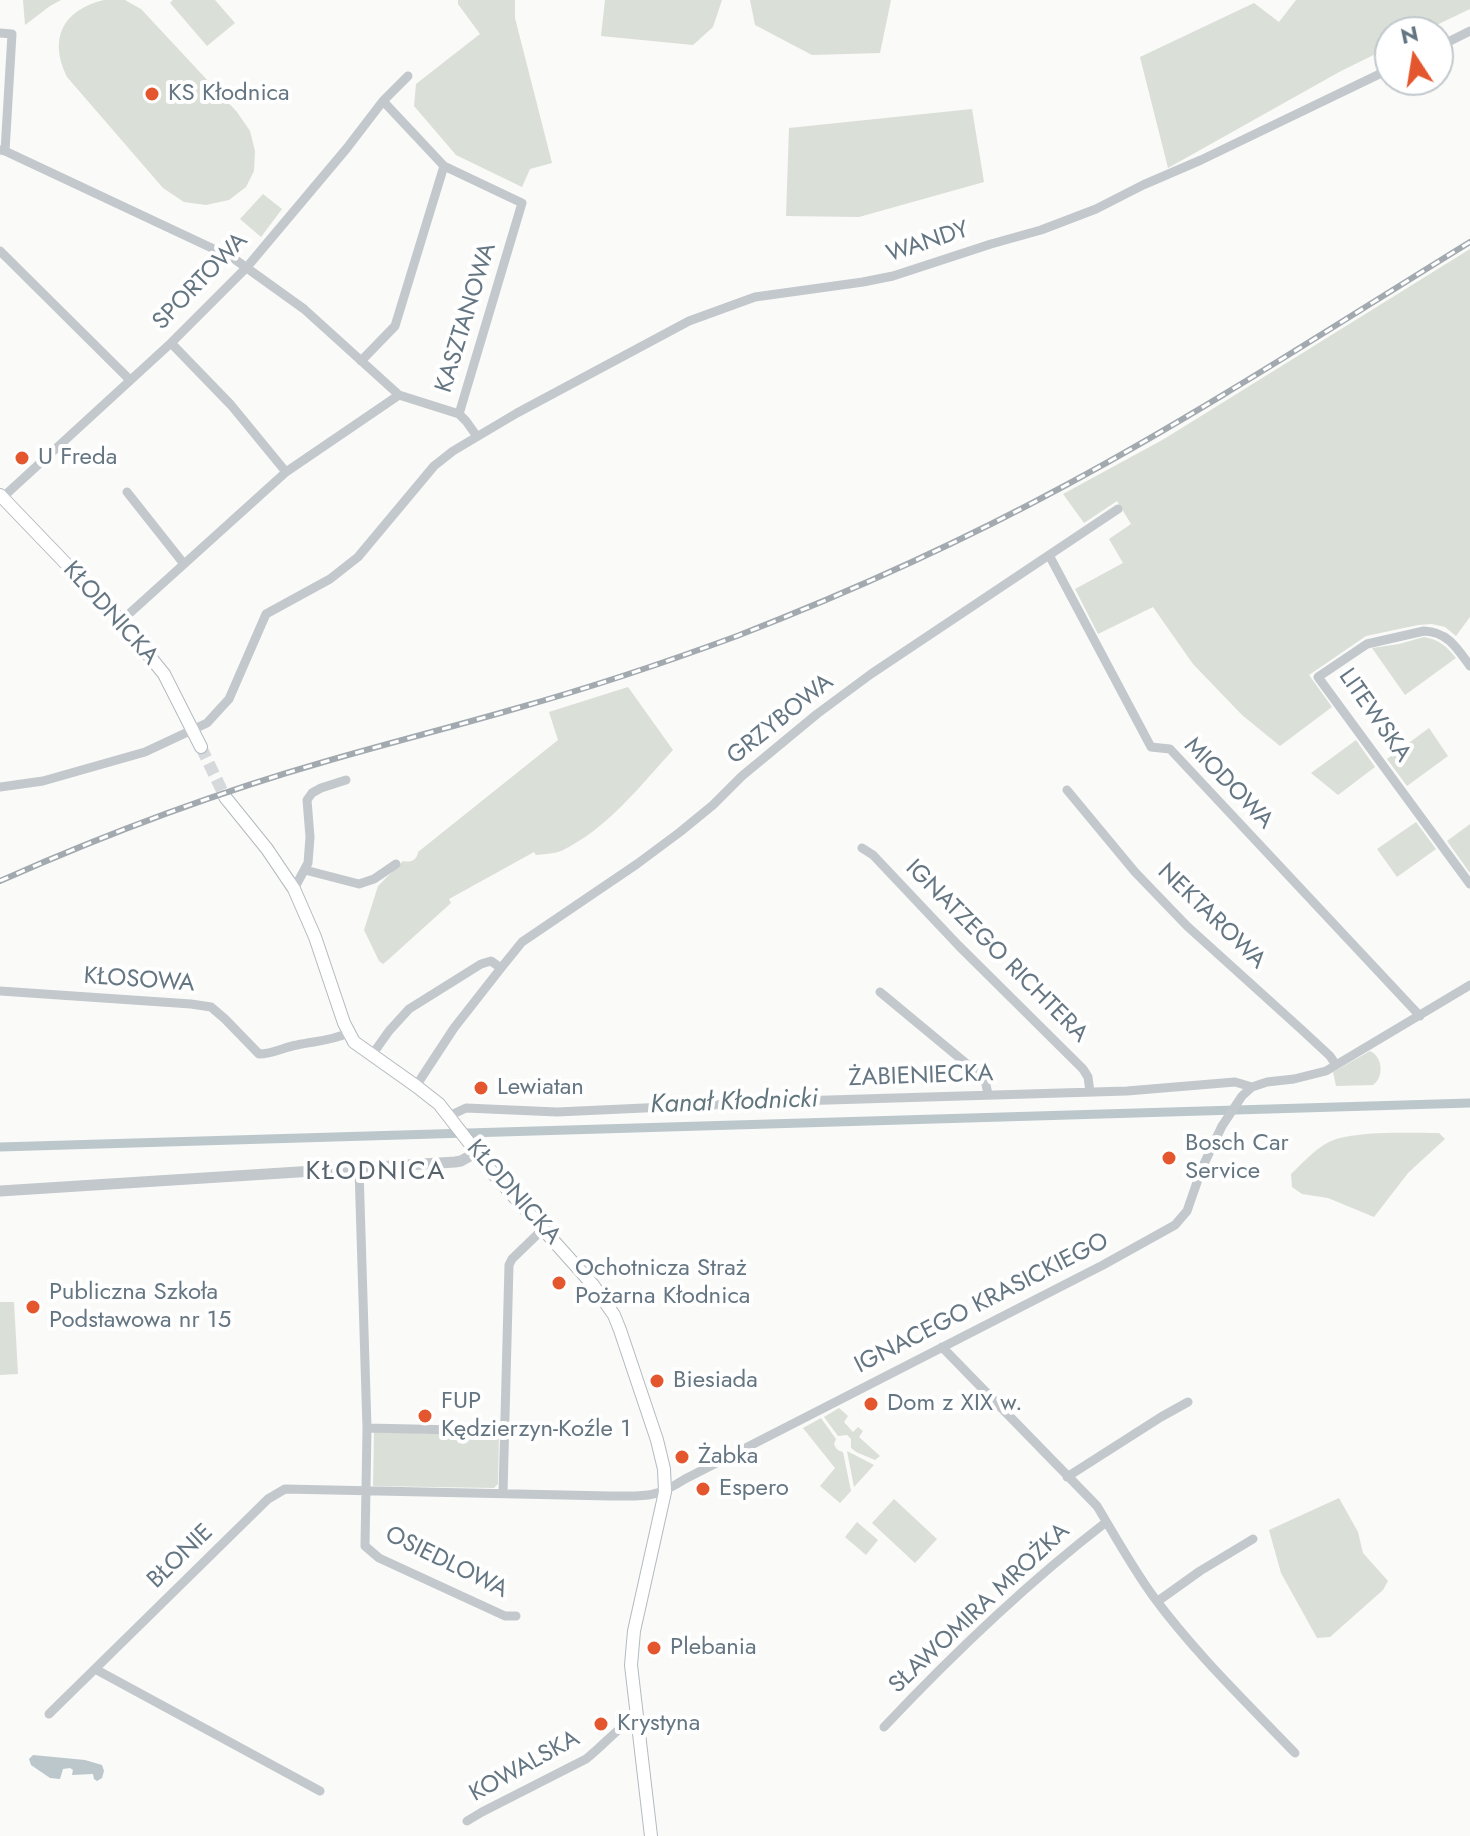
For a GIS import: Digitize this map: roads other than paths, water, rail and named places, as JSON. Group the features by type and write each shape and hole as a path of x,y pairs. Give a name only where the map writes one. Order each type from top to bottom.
{"main road":[{"name":"KŁODNICKA","path":"1,496 121,621 164,674 201,747"},
{"name":"KŁODNICKA","path":"225,797 267,849 294,889 354,1042 439,1104 492,1172 593,1285 614,1315 664,1469 665,1492 634,1631 632,1679 651,1836"}],"street":[{"path":"0,33 12,34 2,150 233,258 304,309 399,395 459,414"},
{"name":"SPORTOWA","path":"1,496 171,343 247,267 383,101 408,76"},
{"name":"WANDY","path":"476,435 689,321 755,297 893,276 1041,230 1096,209 1374,77"},
{"name":"KASZTANOWA","path":"383,101 444,166 522,203 459,414 476,435"},
{"path":"361,361 395,326 444,166"},
{"path":"0,251 130,380"},
{"path":"171,343 231,405 286,472"},
{"path":"121,621 286,472 399,395"},
{"path":"0,787 43,781 145,752 207,723 229,699 266,614 344,569 358,557 434,466 476,435"},
{"path":"127,492 184,564"},
{"name":"GRZYBOWA","path":"416,1086 454,1028 522,942 680,832 742,776 871,674 1118,509"},
{"name":"MIODOWA","path":"1049,555 1151,747 1170,749 1420,1016"},
{"name":"LITEWSKA","path":"1470,666 1447,637 1424,631 1367,644 1318,677 1470,884"},
{"path":"294,889 305,870 310,837 307,800 321,788 346,780"},
{"name":"NEKTAROWA","path":"1067,790 1135,872 1187,926 1330,1056 1336,1065"},
{"name":"IGNATZEGO RICHTERA","path":"862,848 873,855 1083,1069 1088,1077 1090,1092"},
{"path":"305,870 359,884 374,879 396,864"},
{"path":"372,1055 409,1009 481,964 491,961 501,968"},
{"path":"1252,1087 1317,1074 1470,985"},
{"name":"KŁOSOWA","path":"0,991 211,1007 259,1054 336,1039 348,1033"},
{"path":"880,992 985,1079 988,1095"},
{"name":"ŻABIENIECKA","path":"451,1119 466,1108 557,1112 1090,1092 1235,1082 1252,1087"},
{"name":"IGNACEGO KRASICKIEGO","path":"665,1492 1175,1225 1187,1211 1202,1168 1222,1126 1242,1096 1252,1087"},
{"path":"0,1191 455,1162 477,1152"},
{"path":"359,1169 367,1491"},
{"path":"543,1229 509,1265 503,1493 648,1496 665,1492"},
{"path":"942,1347 1097,1506 1105,1523 1158,1601 1220,1676 1295,1753"},
{"path":"1067,1477 1188,1402"},
{"path":"367,1428 504,1431"},
{"name":"BŁONIE","path":"49,1714 268,1499 285,1489 503,1493"},
{"name":"OSIEDLOWA","path":"367,1491 365,1546 379,1558 505,1616 516,1616"},
{"name":"SŁAWOMIRA MROŻKA","path":"884,1727 969,1641 1105,1523"},
{"path":"1158,1601 1253,1539"},
{"path":"95,1669 320,1791"},
{"name":"KOWALSKA","path":"467,1821 586,1759 637,1716"}],"waterway":[{"name":"Kanał Kłodnicki","path":"0,1147 1470,1103"}],"tunnel":[{"path":"201,747 225,797"}],"railway":[{"path":"0,881 202,801 285,773 626,675 737,636 863,584 987,526 1119,456 1470,242"}],"place":[{"name":"KS Kłodnica","path":"152,94"},
{"name":"U Freda","path":"22,458"},
{"name":"Lewiatan","path":"481,1088"},
{"name":"Bosch Car Service","path":"1169,1158"},
{"name":"Ochotnicza Straż Pożarna Kłodnica","path":"559,1283"},
{"name":"Publiczna Szkoła Podstawowa nr 15","path":"33,1307"},
{"name":"Biesiada","path":"657,1381"},
{"name":"Dom z XIX w.","path":"871,1404"},
{"name":"FUP Kędzierzyn-Koźle 1","path":"425,1416"},
{"name":"Żabka","path":"682,1457"},
{"name":"Espero","path":"703,1489"},
{"name":"Plebania","path":"654,1648"},
{"name":"Krystyna","path":"601,1724"}],"district":[{"name":"KŁODNICA","path":"376,1173"}]}
